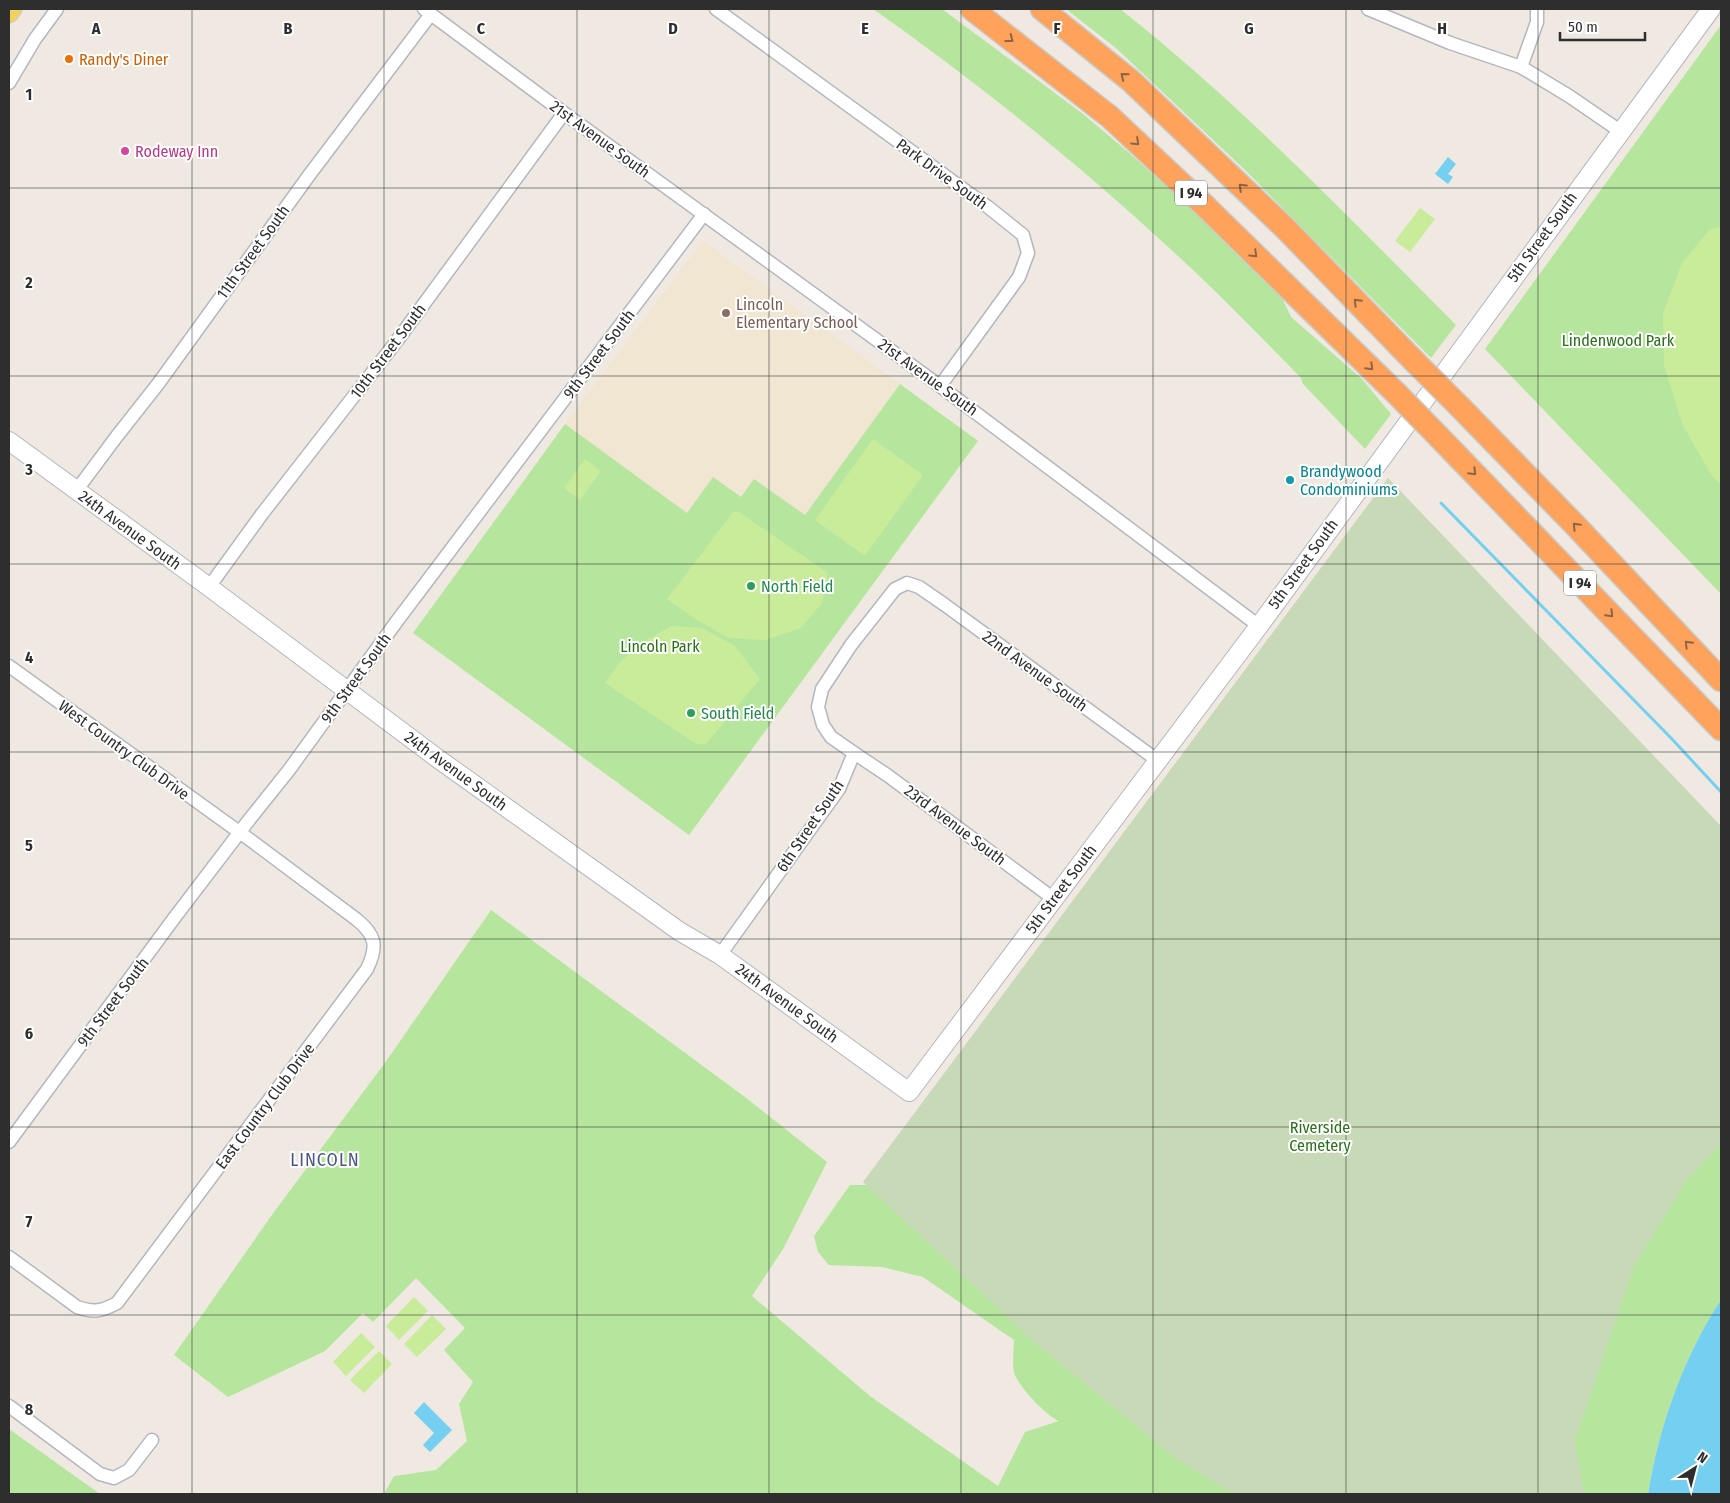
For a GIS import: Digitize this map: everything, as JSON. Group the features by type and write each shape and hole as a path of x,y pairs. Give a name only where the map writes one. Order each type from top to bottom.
{"highway":[{"name":"I 94","path":"972,9 1110,117 1205,206 1396,393 1721,729"},
{"name":"I 94","path":"1042,9 1131,81 1286,229 1581,532 1721,680"}],"main road":[{"path":"9,13 12,9"}],"street":[{"path":"9,81 35,38 57,9"},
{"name":"Park Drive South","path":"716,9 988,207 1023,235 1028,253 1019,277 940,386"},
{"path":"1368,9 1450,43 1521,67 1569,96 1620,131"},
{"path":"1521,67 1537,22 1537,9"},
{"name":"5th Street South","path":"909,1092 1258,626 1711,9"},
{"name":"21st Avenue South","path":"428,12 940,386 1258,626"},
{"name":"11th Street South","path":"76,491 158,384 428,12"},
{"name":"10th Street South","path":"209,587 268,506 396,342 564,113"},
{"name":"9th Street South","path":"9,1142 289,770 397,620 704,214"},
{"name":"24th Avenue South","path":"9,441 209,587 445,764 679,931 720,955 909,1092"},
{"name":"22nd Avenue South","path":"854,753 831,736 823,725 818,707 822,689 852,645 895,589 907,583 918,587 945,605 1157,760"},
{"name":"West Country Club Drive","path":"9,666 240,833"},
{"name":"23rd Avenue South","path":"854,753 887,775 1054,899"},
{"name":"6th Street South","path":"720,955 839,789 854,753"},
{"name":"East Country Club Drive","path":"9,1257 77,1307 88,1311 96,1311 118,1304 367,969 375,946 370,934 363,925 240,833"},
{"path":"9,1406 100,1474 114,1478 129,1470 152,1440"}],"shaded area":[{"name":"Lincoln Elementary School","path":"703,241 900,384 805,515 755,479 741,497 687,513 565,424"}],"green space":[{"path":"873,9 942,9 1083,114 1127,151 1224,238 1280,294 1291,317 1362,379 1391,414 1365,449 1303,384 1301,378 1207,283 1117,201 998,102"},
{"path":"1066,9 1120,9 1165,45 1251,122 1334,202 1456,325 1431,358 1246,171 1117,49"},
{"name":"Lindenwood Park","path":"1721,25 1721,594 1485,349"},
{"path":"1420,208 1435,219 1410,252 1395,241"},
{"path":"1721,226 1721,485 1712,476 1682,424 1664,365 1663,313 1682,263 1709,230"},
{"name":"Lincoln Park","path":"900,384 978,441 689,835 413,633 565,424 687,513 713,477 741,497 754,479 805,515"},
{"path":"873,439 923,475 865,556 815,520"},
{"path":"585,459 601,471 580,500 564,488"},
{"name":"Riverside Cemetery","path":"1388,478 1721,826 1721,1144 1686,1181 1634,1266 1575,1441 1584,1494 1234,1494 1175,1458 1031,1339 863,1182"},
{"name":"North Field","path":"733,512 739,512 828,573 822,603 801,628 766,640 729,638 695,619 667,599"},
{"name":"South Field","path":"671,626 702,628 735,646 760,679 706,744 696,744 605,683 620,662 640,644"},
{"path":"491,910 745,1097 827,1162 783,1249 752,1296 870,1396 998,1486 1025,1432 1059,1421 1040,1407 1026,1392 1016,1377 1013,1365 1014,1340 923,1277 882,1267 829,1265 818,1252 814,1236 850,1185 872,1185 1299,1494 384,1494 394,1476 436,1470 467,1441 459,1404 473,1382 444,1350 465,1328 416,1278 373,1322 363,1313 325,1351 228,1397 174,1355 274,1212 387,1060"},
{"path":"1721,1093 1721,1300 1695,1344 1674,1393 1658,1444 1648,1494 1563,1494 1540,1345"},
{"path":"414,1297 428,1311 399,1340 386,1326"},
{"path":"432,1315 446,1329 417,1357 404,1344"},
{"path":"361,1333 375,1347 346,1376 333,1362"},
{"path":"379,1351 392,1364 364,1393 350,1380"},
{"path":"9,1429 100,1494 9,1494"}],"water":[{"path":"1448,157 1456,164 1448,174 1453,177 1448,184 1435,174"},
{"path":"1721,1300 1721,1494 1648,1494 1658,1444 1674,1393 1695,1344"},
{"path":"424,1402 452,1430 430,1452 423,1445 434,1433 414,1413"}],"waterway":[{"path":"1441,503 1672,739 1721,792"}],"place":[{"name":"Randy's Diner","path":"69,59"},
{"name":"Rodeway Inn","path":"125,151"},
{"name":"Lincoln Elementary School","path":"726,313"},
{"name":"Brandywood Condominiums","path":"1290,480"},
{"name":"North Field","path":"751,586"},
{"name":"South Field","path":"691,713"}],"district":[{"name":"LINCOLN","path":"325,1160"}]}
